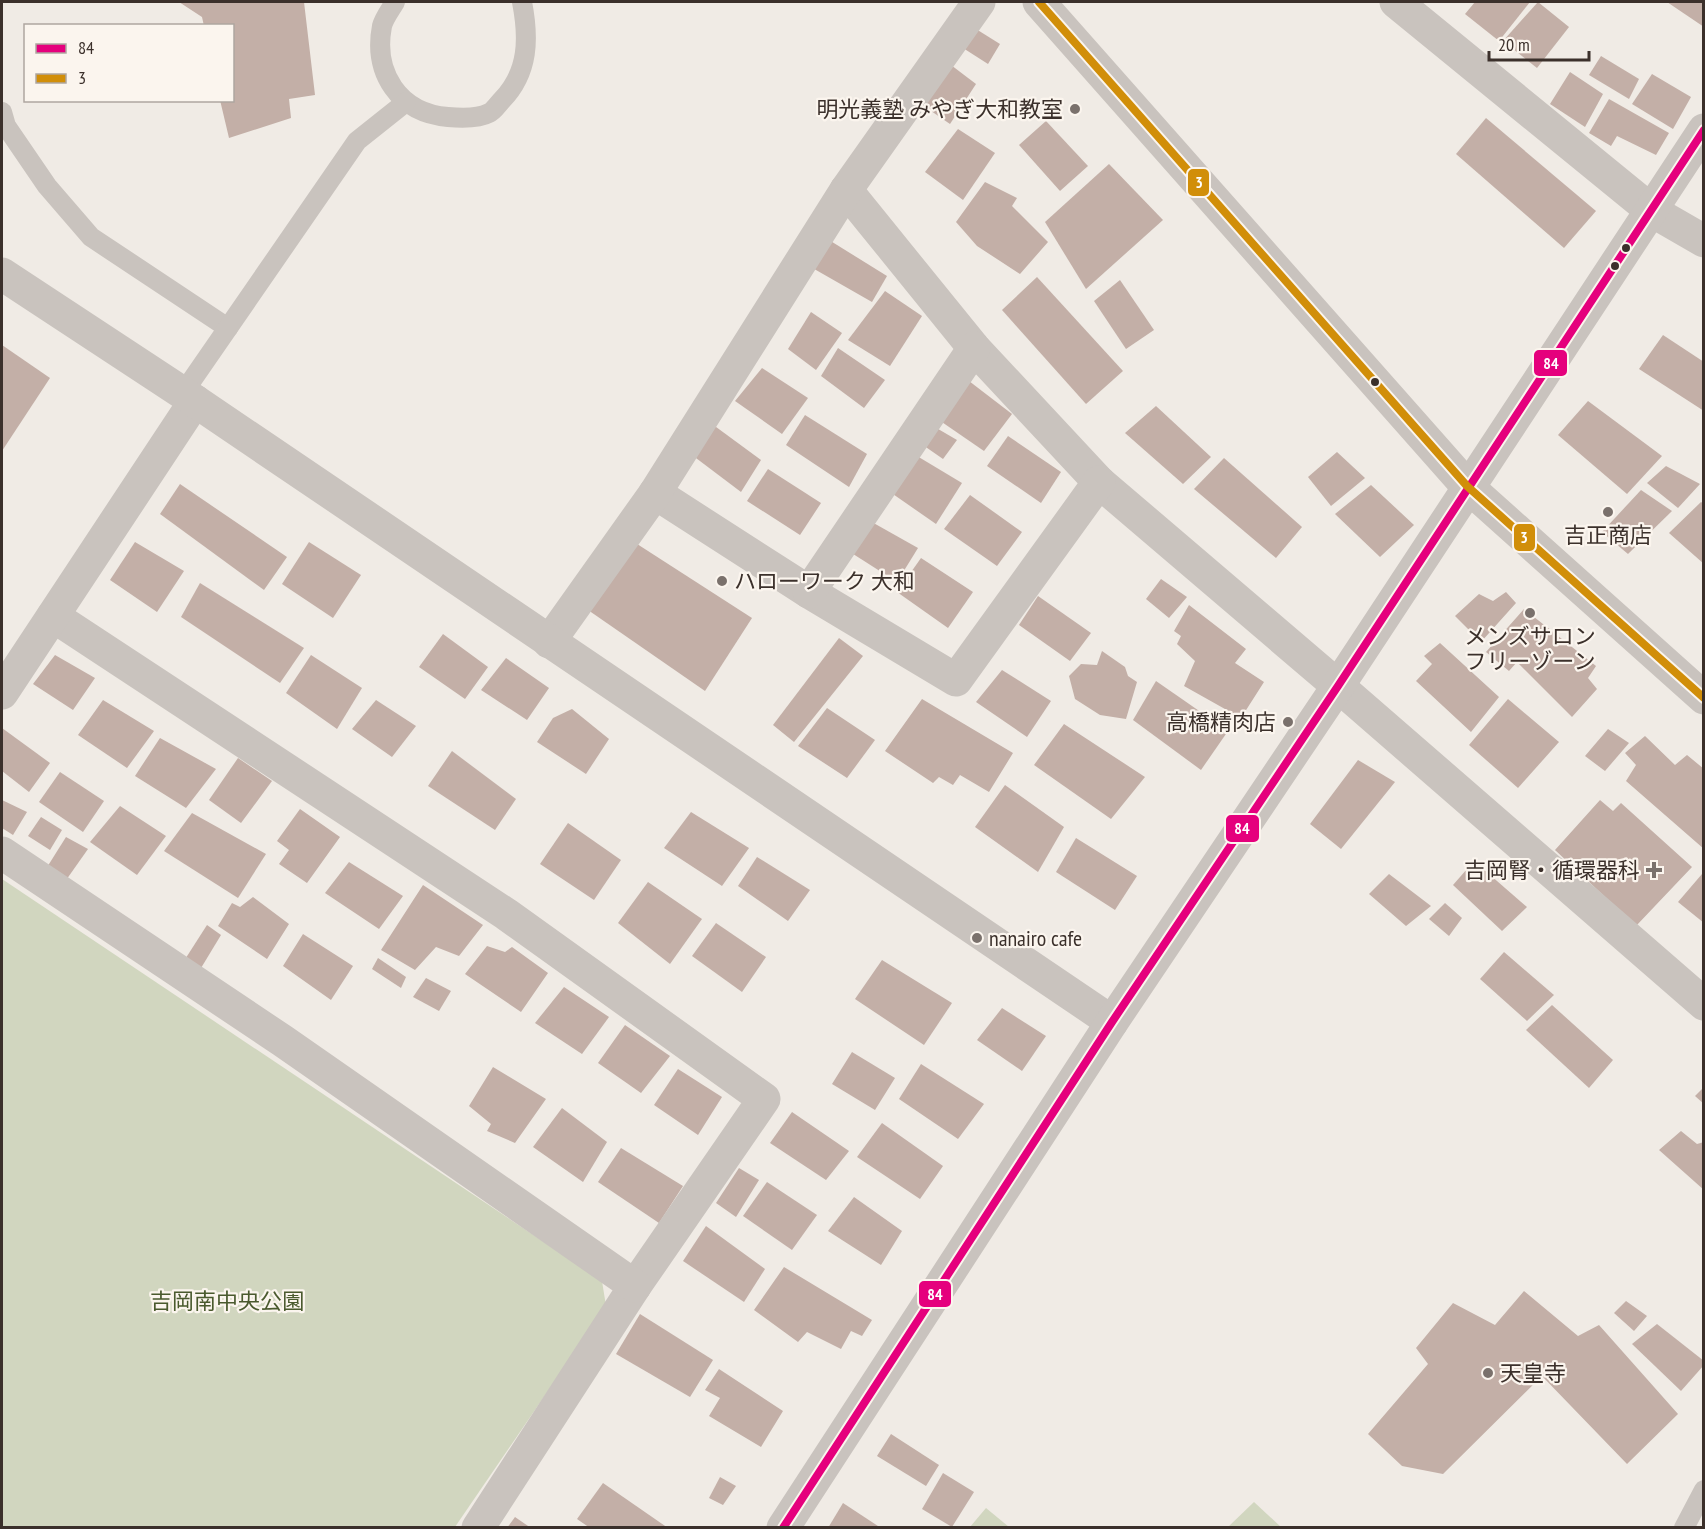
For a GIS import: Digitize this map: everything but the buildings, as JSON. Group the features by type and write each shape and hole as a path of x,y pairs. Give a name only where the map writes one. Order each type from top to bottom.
{"street":[{"path":"549,642 655,493 846,190 979,2"},
{"path":"1039,2 1467,486 1704,698"},
{"path":"1398,2 1652,211 1704,241"},
{"path":"783,1527 1112,1022 1338,686 1467,486 1652,211 1704,129"},
{"path":"846,190 974,348 1099,482 1704,1004"},
{"path":"2,274 189,397 1112,1022"},
{"path":"809,592 974,348"},
{"path":"2,693 53,616 189,397"},
{"path":"655,493 809,592 956,680 1099,482"},
{"path":"53,616 506,914 764,1100 635,1286 478,1527"},
{"path":"2,853 293,1048 635,1286"}],"lane":[{"path":"395,2 383,24 380,50 386,79 406,102 433,116 464,119 489,113 515,87 526,60 528,30 522,2"},
{"path":"189,397 228,328 357,141 406,102"},
{"path":"2,112 6,126 47,186 90,237 228,328"},
{"path":"1684,1527 1704,1490"}],"green space":[{"name":"吉岡南中央公園","path":"2,879 602,1281 606,1306 455,1527 2,1527"},
{"path":"1254,1502 1281,1527 1228,1527"},
{"path":"986,1508 1009,1527 970,1527"}],"transit line":[{"name":"3","path":"1039,2 1467,486 1704,698"},
{"name":"84","path":"783,1528 1112,1022 1338,686 1704,130"}],"place":[{"name":"明光義塾 みやぎ大和教室","path":"1075,109"},
{"name":"吉正商店","path":"1608,512"},
{"name":"ハローワーク 大和","path":"722,581"},
{"name":"メンズサロン フリーゾーン","path":"1530,613"},
{"name":"高橋精肉店","path":"1288,722"},
{"name":"吉岡腎・循環器科","path":"1654,870"},
{"name":"nanairo cafe","path":"977,938"},
{"name":"天皇寺","path":"1488,1373"}]}
